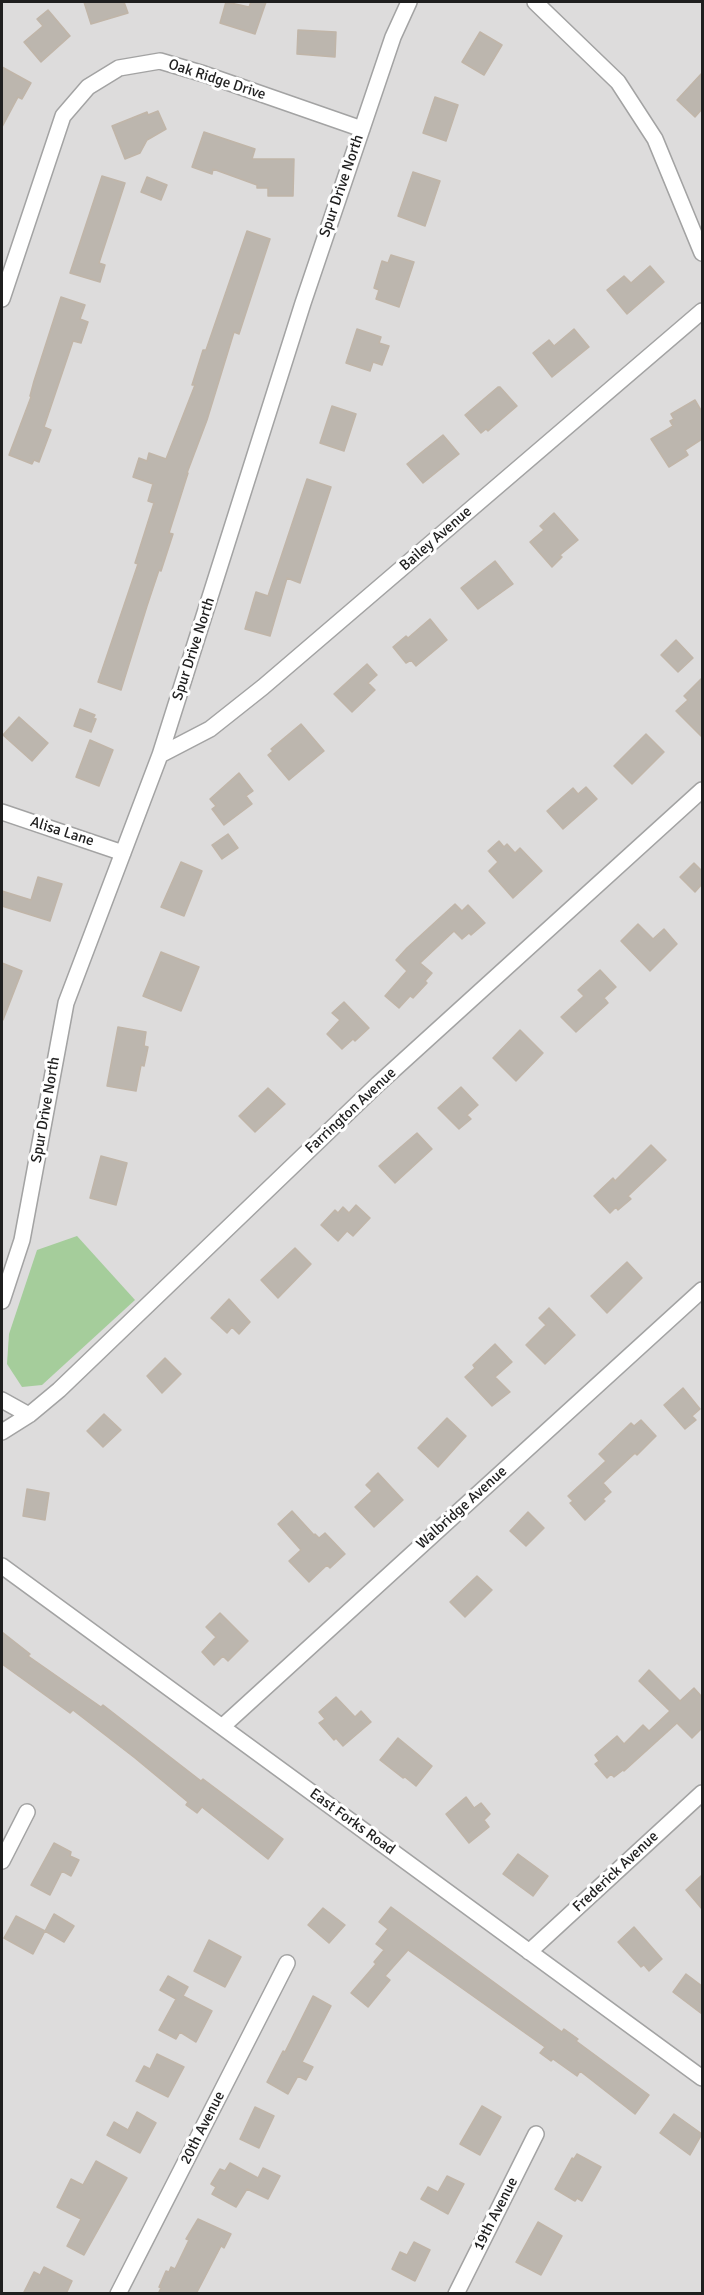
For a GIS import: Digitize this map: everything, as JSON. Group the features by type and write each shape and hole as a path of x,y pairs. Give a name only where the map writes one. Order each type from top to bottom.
{"street":[{"name":"Spur Drive North","path":"2,1301 22,1240 66,1003 160,755 303,303 393,37 409,2"},
{"path":"534,2 618,82 655,139 702,253"},
{"name":"Oak Ridge Drive","path":"2,299 63,116 88,87 118,68 160,61 362,129"},
{"name":"Bailey Avenue","path":"160,755 210,729 263,687 702,310"},
{"name":"Farrington Avenue","path":"2,1432 29,1415 68,1382 378,1084 702,790"},
{"name":"Alisa Lane","path":"2,812 123,853"},
{"name":"Walbridge Avenue","path":"223,1726 702,1290"},
{"path":"2,1400 29,1415"},
{"name":"East Forks Road","path":"2,1566 702,2078"},
{"name":"Frederick Avenue","path":"529,1952 702,1793"},
{"path":"2,1861 27,1812"},
{"name":"20th Avenue","path":"118,2294 287,1963"},
{"name":"19th Avenue","path":"456,2294 537,2134"}],"shaded area":[{"path":"2,2 702,2 702,2293 2,2293"}],"green space":[{"path":"77,1236 135,1300 42,1385 22,1387 7,1364 9,1334 37,1250"}],"building":[{"path":"84,2 124,2 128,13 91,24"},
{"path":"226,2 249,7 251,2 266,2 255,34 220,23"},
{"path":"48,10 70,36 41,62 24,42 43,26 37,19"},
{"path":"298,30 336,32 335,57 297,54"},
{"path":"480,32 502,45 484,75 462,62"},
{"path":"2,67 31,83 22,99 18,97 2,127"},
{"path":"702,73 702,109 695,117 677,100"},
{"path":"435,97 458,105 446,141 423,133"},
{"path":"158,111 166,129 147,140 140,153 125,159 112,126 147,112 148,115"},
{"path":"204,132 255,149 252,159 294,159 293,196 268,196 268,188 257,188 257,185 213,169 212,174 192,167"},
{"path":"413,172 440,181 425,226 398,216"},
{"path":"102,176 125,183 99,263 105,265 100,282 70,273"},
{"path":"147,177 167,185 161,200 141,192"},
{"path":"247,231 270,239 239,334 234,332 207,420 187,473 169,533 173,534 147,606 121,690 98,682 138,564 135,563 154,503 148,501 153,484 133,477 139,458 147,461 149,453 166,459 195,385 192,385 203,350 206,350"},
{"path":"391,255 414,262 399,307 376,299 379,290 374,288 382,261 388,263"},
{"path":"650,266 664,282 627,314 607,290 624,276 631,283"},
{"path":"61,297 85,305 80,319 88,322 81,343 73,341 44,427 51,430 39,462 34,460 32,464 9,455 31,397"},
{"path":"357,329 381,337 379,343 389,346 382,365 373,362 370,371 346,363"},
{"path":"574,329 589,347 552,377 533,353 549,340 554,346"},
{"path":"498,387 517,406 488,431 486,429 481,433 465,415"},
{"path":"695,400 702,412 702,439 685,450 688,455 669,467 651,439 673,426 670,421 674,419 671,414"},
{"path":"332,406 356,414 344,451 320,443"},
{"path":"443,435 459,454 423,483 407,464"},
{"path":"307,479 331,487 300,583 287,578 270,636 245,629 256,592 268,596"},
{"path":"554,513 578,540 560,555 562,557 552,567 530,542 544,530 540,526"},
{"path":"495,561 513,584 478,609 461,588"},
{"path":"430,619 447,640 416,666 411,660 406,663 393,647 406,636 408,638"},
{"path":"676,640 693,658 678,672 661,655"},
{"path":"367,664 377,675 368,683 375,690 352,712 334,694"},
{"path":"702,678 702,737 676,711 688,700 684,696"},
{"path":"80,709 95,715 93,718 96,719 91,732 74,726"},
{"path":"19,717 48,743 32,761 3,735"},
{"path":"301,724 324,751 289,780 268,755 273,751 271,749"},
{"path":"646,734 664,752 632,784 614,766"},
{"path":"90,740 113,750 99,786 76,777"},
{"path":"239,773 253,791 246,796 252,804 224,825 212,809 216,806 210,799"},
{"path":"586,787 597,799 563,829 547,811 573,788 578,794"},
{"path":"228,834 238,848 222,859 212,845"},
{"path":"499,841 504,847 507,844 515,853 520,848 542,871 513,898 489,871 498,862 488,851"},
{"path":"181,862 202,871 184,916 161,907"},
{"path":"694,863 702,871 702,884 695,892 680,877"},
{"path":"38,877 62,884 50,921 2,906 2,891 31,900"},
{"path":"455,904 462,911 468,905 485,923 471,935 469,933 462,939 454,931 420,963 432,973 425,981 427,983 413,998 410,996 399,1008 385,996 407,971 396,960"},
{"path":"638,924 653,939 664,929 677,944 650,971 621,941"},
{"path":"161,952 199,967 181,1011 143,996"},
{"path":"2,963 22,971 3,1020 2,1020"},
{"path":"600,970 616,987 604,998 608,1003 576,1032 561,1017 584,996 578,990"},
{"path":"344,1002 369,1028 342,1049 327,1034 340,1020 332,1013"},
{"path":"118,1027 146,1032 144,1046 148,1047 144,1066 141,1065 136,1091 107,1086"},
{"path":"520,1030 543,1053 516,1081 493,1058"},
{"path":"461,1087 478,1105 467,1115 471,1119 459,1129 438,1108"},
{"path":"268,1088 285,1104 255,1132 239,1116"},
{"path":"417,1133 432,1149 395,1183 379,1166"},
{"path":"651,1145 666,1160 628,1196 631,1199 618,1210 616,1207 610,1213 594,1196 613,1178 615,1181"},
{"path":"101,1156 127,1163 116,1205 90,1198"},
{"path":"356,1205 370,1218 353,1236 347,1231 338,1241 321,1225 335,1210 338,1213 343,1207 349,1213"},
{"path":"295,1248 311,1264 278,1298 261,1280"},
{"path":"627,1262 642,1278 607,1313 591,1296"},
{"path":"229,1299 250,1322 239,1334 232,1327 227,1333 211,1318"},
{"path":"549,1308 575,1335 545,1364 526,1345 546,1325 539,1318"},
{"path":"495,1344 512,1362 495,1377 510,1392 492,1406 465,1377 475,1368 473,1365"},
{"path":"165,1358 181,1374 162,1393 147,1376"},
{"path":"683,1388 700,1409 692,1416 696,1420 685,1429 664,1405"},
{"path":"104,1414 121,1430 103,1447 87,1431"},
{"path":"447,1418 466,1436 438,1467 418,1448"},
{"path":"641,1420 656,1436 603,1483 611,1492 585,1520 570,1503 573,1501 568,1496 606,1461 599,1454 631,1423 634,1426"},
{"path":"378,1473 403,1500 374,1527 355,1507 372,1491 366,1485"},
{"path":"27,1489 49,1493 45,1520 23,1516"},
{"path":"292,1511 314,1535 319,1538 325,1533 345,1554 330,1568 327,1565 309,1582 289,1561 301,1550 278,1524"},
{"path":"528,1512 544,1528 526,1546 510,1531"},
{"path":"477,1576 492,1590 465,1617 450,1602"},
{"path":"220,1613 248,1641 228,1661 223,1656 214,1665 202,1652 216,1637 206,1627"},
{"path":"2,1632 30,1654 28,1656 101,1707 103,1705 201,1781 203,1779 283,1839 268,1859 202,1807 197,1813 186,1805 188,1802 73,1710 70,1713 2,1664"},
{"path":"649,1670 680,1701 694,1688 702,1697 702,1728 692,1738 677,1723 624,1771 614,1777 611,1774 607,1778 595,1764 599,1761 595,1755 617,1736 624,1744 643,1725 649,1731 670,1711 639,1681"},
{"path":"336,1697 355,1717 361,1711 371,1722 343,1746 336,1738 334,1740 319,1723 325,1719 319,1712"},
{"path":"398,1738 432,1766 416,1786 380,1760"},
{"path":"466,1797 474,1808 481,1803 490,1814 484,1820 489,1827 469,1843 446,1814"},
{"path":"54,1843 71,1852 70,1856 79,1860 71,1876 62,1871 50,1895 31,1885"},
{"path":"518,1854 548,1876 533,1896 503,1874"},
{"path":"702,1875 702,1909 686,1890"},
{"path":"391,1907 562,2032 564,2029 578,2039 576,2041 649,2095 635,2114 580,2071 577,2076 553,2059 551,2061 540,2053 545,2047 408,1950 385,1976 390,1980 368,2007 351,1993 376,1964 374,1962 384,1950 376,1944 388,1929 379,1922"},
{"path":"323,1908 345,1925 329,1943 308,1925"},
{"path":"54,1914 74,1926 64,1942 45,1931"},
{"path":"16,1916 45,1931 33,1954 4,1938"},
{"path":"634,1927 662,1959 649,1971 644,1965 641,1967 618,1942"},
{"path":"209,1940 241,1957 225,1987 194,1971"},
{"path":"686,1974 702,1986 702,2014 673,1992"},
{"path":"168,1976 188,1987 183,1996 212,2011 196,2042 180,2032 176,2039 159,2030 176,1999 160,1990"},
{"path":"313,1996 331,2006 302,2062 313,2067 306,2080 298,2076 288,2094 267,2082"},
{"path":"157,2054 184,2067 168,2097 136,2081 144,2066 150,2069"},
{"path":"482,2106 501,2117 480,2155 460,2144"},
{"path":"255,2107 274,2116 259,2148 240,2139"},
{"path":"137,2112 156,2123 140,2153 107,2135 114,2122 128,2130"},
{"path":"674,2114 702,2134 690,2155 660,2133"},
{"path":"577,2154 601,2167 582,2201 577,2198 575,2201 555,2189 572,2158 574,2159"},
{"path":"96,2161 127,2178 84,2255 67,2246 81,2219 57,2207 71,2179 83,2185"},
{"path":"230,2163 258,2178 263,2168 280,2176 268,2199 247,2189 236,2207 212,2194 216,2187 211,2184 220,2169 225,2171"},
{"path":"447,2176 464,2184 448,2214 421,2199 428,2187 438,2192"},
{"path":"198,2219 231,2234 224,2248 221,2246 196,2294 158,2294 166,2271 169,2272 171,2267 175,2269 189,2240 186,2239"},
{"path":"538,2222 562,2236 541,2275 516,2262"},
{"path":"414,2242 430,2250 415,2281 392,2269 400,2252 407,2255"},
{"path":"44,2267 72,2281 66,2294 23,2294 34,2272 40,2275"}]}
